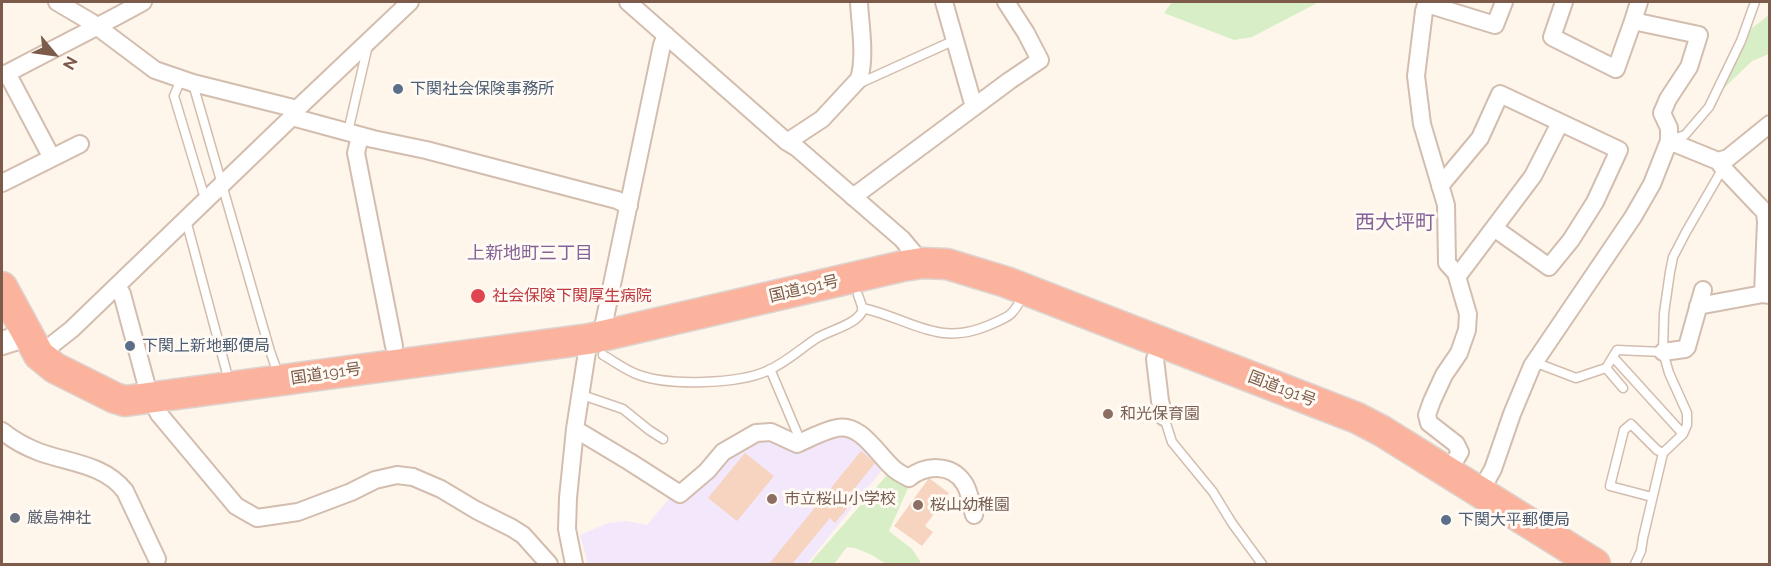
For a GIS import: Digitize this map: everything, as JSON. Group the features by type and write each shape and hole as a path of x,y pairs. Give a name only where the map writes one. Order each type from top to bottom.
{"highway":[{"name":"国道191号","path":"2,287 23,344 55,368 125,401 281,380 598,344 903,266 922,263 947,264 1025,290 1357,418 1382,431 1595,564"}],"street":[{"path":"57,2 98,27 155,70 295,113 617,200 629,206"},
{"path":"52,158 3,75 143,2"},
{"path":"23,344 72,329 410,2"},
{"path":"628,2 787,142 797,148 902,239 922,263"},
{"path":"787,142 822,119 854,85 861,71 859,2"},
{"path":"944,2 974,107"},
{"path":"854,197 1008,81 1040,60 1006,2"},
{"path":"1448,472 1460,452 1456,444 1428,423 1427,415 1444,375 1460,353 1467,330 1467,314 1456,273 1448,263 1446,205 1422,124 1416,76 1427,3 1495,25 1504,2"},
{"path":"1564,2 1552,37 1616,69 1639,2"},
{"path":"1480,492 1494,469 1512,414 1534,362 1633,217 1652,184 1669,141 1669,128 1662,113 1668,99 1689,67 1699,35 1633,21"},
{"path":"574,564 567,519 574,429 598,344 666,35"},
{"path":"1440,186 1480,138 1500,94 1619,150 1596,202 1571,240 1549,267 1494,228"},
{"path":"1457,277 1533,176 1560,123"},
{"path":"1720,164 1770,124"},
{"path":"355,130 356,153 394,346"},
{"path":"1663,352 1685,349 1700,298 1766,294 1768,222 1765,212 1720,164 1669,141"},
{"path":"2,183 80,144"},
{"path":"117,286 122,294 150,398 159,414 236,506 257,518 298,512 351,492 375,480 397,475 413,477 441,489 523,535 549,564"},
{"path":"1155,359 1164,417"},
{"path":"574,429 680,494 707,471 723,452 756,433 771,432 797,444 840,427 854,430 868,441 895,470 909,478 924,469 932,468 945,469 955,475 966,485 974,515"},
{"path":"2,431 40,452 99,470 119,484 125,491 157,559"}],"lane":[{"path":"1669,141 1685,135 1709,107 1741,41 1755,2"},
{"path":"854,85 954,40"},
{"path":"355,130 368,41"},
{"path":"187,81 222,185 270,351 281,380"},
{"path":"187,81 174,96 202,192 207,199"},
{"path":"1635,564 1641,551 1663,453 1683,434 1687,425 1688,413 1663,352 1664,313 1670,272 1674,257 1720,164"},
{"path":"186,220 231,387"},
{"path":"862,308 883,313 936,333 961,333 983,328 1009,317 1015,312 1025,290"},
{"path":"598,344 636,375 658,380 713,382 759,374 796,355 818,337 859,318 862,308 858,295"},
{"path":"1534,362 1576,378 1606,368 1617,350 1663,352"},
{"path":"1613,357 1683,434"},
{"path":"1606,368 1623,388"},
{"path":"770,369 801,442"},
{"path":"588,397 623,409 663,439"},
{"path":"1164,417 1172,442 1202,476 1262,564"},
{"path":"1652,497 1610,486 1624,430 1630,424 1663,453"}],"shaded area":[{"name":"市立桜山小学校","path":"849,434 865,446 883,469 807,564 588,564 580,535 608,523 626,521 647,525 671,496 718,464 765,437 819,438"}],"green space":[{"path":"1172,2 1319,2 1252,37 1234,40 1164,13"},
{"path":"1769,15 1769,54 1752,61 1721,91 1752,28"},
{"path":"887,475 909,486 889,531 912,549 920,564 886,564 872,555 847,547 834,564 809,564"}],"building":[{"path":"861,451 875,463 854,489 859,494 835,523 830,518 792,564 769,564"},
{"path":"745,453 774,476 737,521 708,498"},
{"path":"929,478 949,493 925,526 933,532 922,546 894,526"}],"place":[{"name":"下関社会保険事務所","path":"398,89"},
{"name":"社会保険下関厚生病院","path":"478,296"},
{"name":"下関上新地郵便局","path":"130,346"},
{"name":"和光保育園","path":"1108,414"},
{"name":"市立桜山小学校","path":"772,499"},
{"name":"桜山幼稚園","path":"918,505"},
{"name":"厳島神社","path":"15,518"},
{"name":"下関大平郵便局","path":"1446,520"}],"district":[{"name":"西大坪町","path":"1395,223"},
{"name":"上新地町三丁目","path":"530,254"}]}
